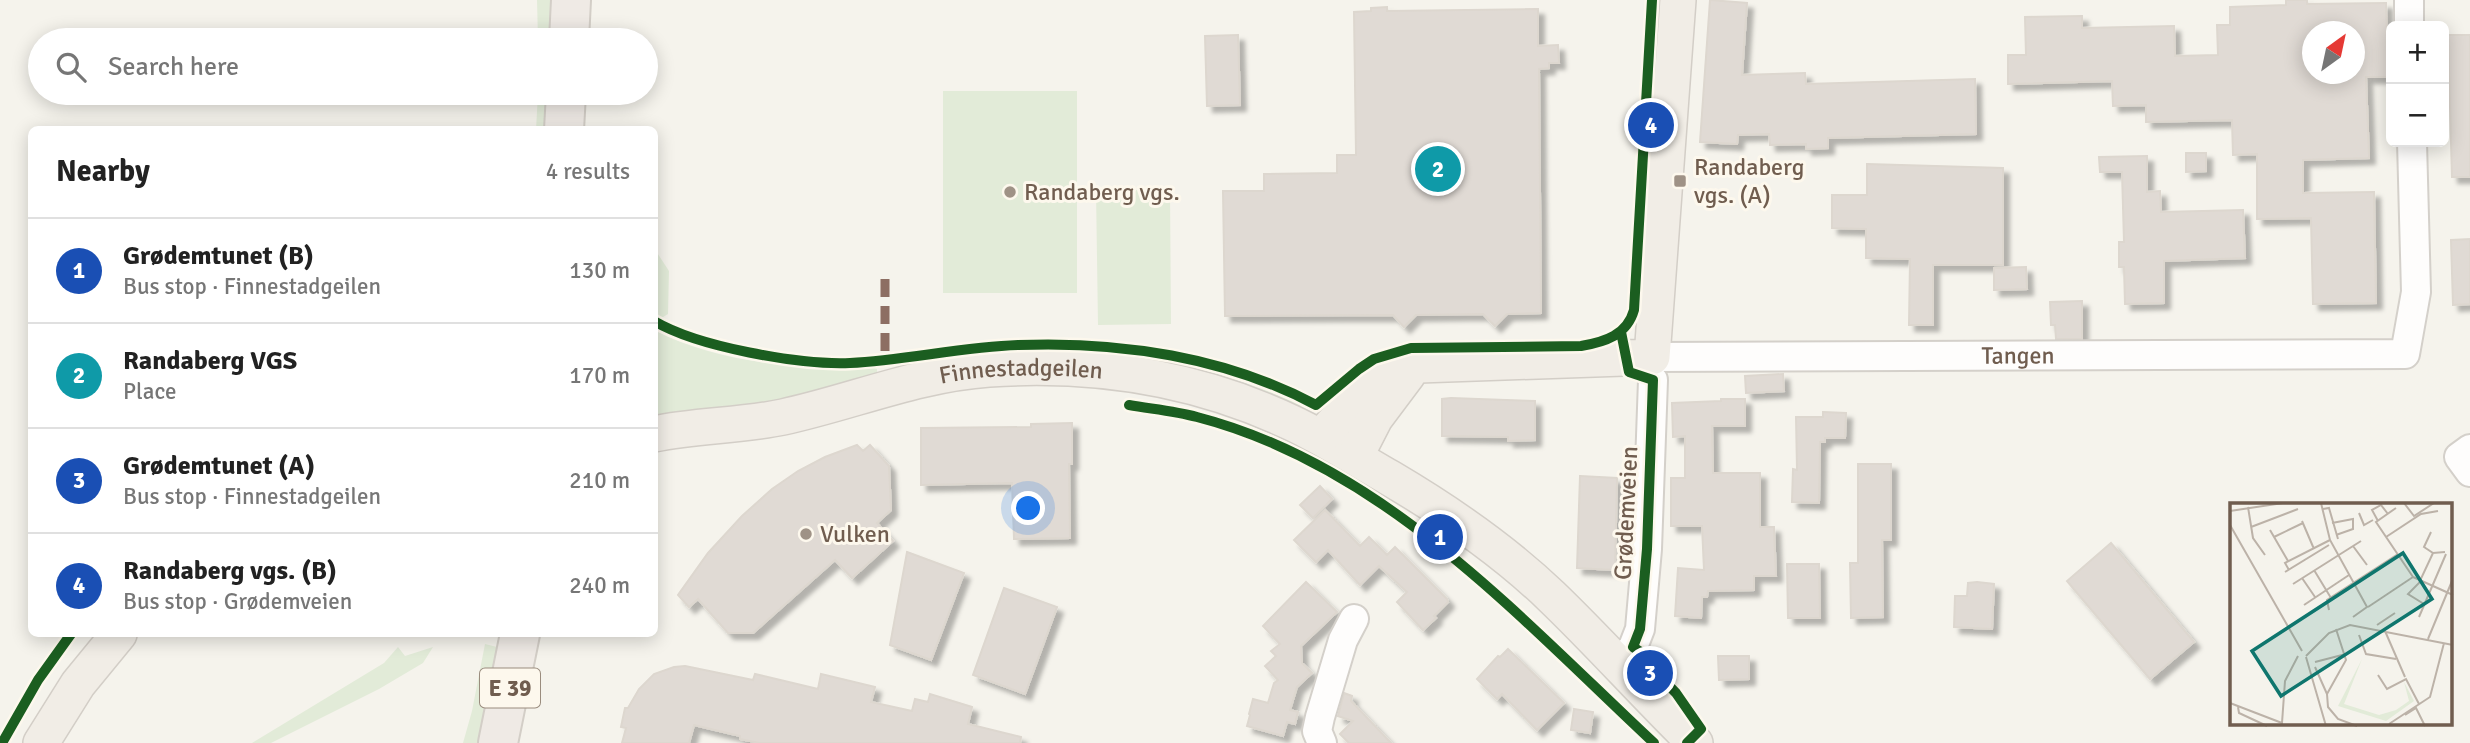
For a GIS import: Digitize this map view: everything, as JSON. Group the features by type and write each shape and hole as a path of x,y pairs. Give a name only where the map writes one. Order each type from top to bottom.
{"highway":[{"path":"570,28 571,0"},
{"path":"564,126 565,105"},
{"name":"E 39","path":"498,743 519,637"}],"main road":[{"name":"Grødemveien","path":"1653,369 1678,0"},
{"name":"Tangen","path":"1419,365 1653,369"},
{"path":"1321,437 1353,402 1382,377 1419,365"},
{"path":"1355,457 1388,398 1419,365"},
{"name":"Finnestadgeilen","path":"662,429 742,424 784,416 916,379 955,372 1064,368 1132,374 1198,388 1265,411 1321,437 1415,493 1502,555 1549,594 1695,743"},
{"path":"41,743 78,684 117,637"}],"street":[{"path":"2409,0 2409,21"},
{"name":"Tangen","path":"1653,369 2404,354 2416,292 2412,147"},
{"name":"Grødemveien","path":"1618,664 1633,647 1640,629 1647,549 1653,369"},
{"path":"1322,743 1317,731 1320,716 1343,640 1354,619"}],"green space":[{"path":"537,0 561,0 560,28 538,28"},
{"name":"Randaberg vgs.","path":"943,91 1077,91 1077,293 943,293"},
{"path":"537,105 554,105 552,126 536,126"},
{"path":"1096,190 1170,190 1171,324 1098,325"},
{"path":"658,254 669,271 668,314 660,319"},
{"path":"658,332 706,350 761,362 877,369 877,375 781,404 677,416 658,414"},
{"path":"1074,350 1133,357 1218,375 1274,393 1301,405 1300,410 1275,402 901,370 899,367 901,364 964,356"},
{"path":"485,644 497,647 498,676 486,743 463,743 472,711"},
{"path":"398,647 405,656 433,647 423,663 379,689 271,743 252,743 384,663"}],"building":[{"path":"1710,0 1747,3 1742,75 1805,73 1806,84 1975,79 1976,134 1828,138 1828,148 1806,149 1806,144 1770,145 1769,134 1738,135 1737,144 1700,142"},
{"path":"2286,0 2307,0 2307,4 2386,3 2386,77 2366,77 2369,158 2303,160 2303,193 2374,192 2376,303 2313,304 2311,218 2257,219 2257,154 2233,155 2232,120 2146,122 2146,105 2113,106 2112,81 2008,84 2008,55 2026,55 2025,17 2082,16 2082,28 2174,26 2175,56 2218,55 2217,25 2230,25 2230,7 2286,5"},
{"path":"1387,7 1387,11 1538,9 1538,46 1558,45 1559,63 1549,63 1549,68 1539,69 1541,313 1507,314 1495,326 1483,314 1416,315 1404,327 1393,315 1225,316 1223,191 1264,191 1264,174 1337,173 1337,155 1356,155 1354,12"},
{"path":"1238,35 1240,105 1207,106 1205,36"},
{"path":"2449,35 2470,35 2470,177 2452,177"},
{"path":"2186,153 2206,153 2206,171 2186,172"},
{"path":"2147,156 2147,192 2160,191 2161,212 2243,210 2245,258 2164,261 2164,303 2125,304 2124,267 2119,267 2119,242 2124,242 2122,172 2100,172 2099,157"},
{"path":"1867,164 2003,168 2003,265 1933,265 1933,325 1909,325 1910,259 1866,258 1866,229 1832,228 1832,195 1867,195"},
{"path":"2470,239 2470,304 2453,305 2451,240"},
{"path":"2026,267 2027,289 1994,290 1994,268"},
{"path":"2082,301 2082,339 2056,339 2055,325 2051,325 2050,302"},
{"path":"1783,374 1784,391 1746,393 1745,376"},
{"path":"1442,399 1535,401 1535,440 1508,441 1508,437 1442,436"},
{"path":"1745,399 1745,426 1712,426 1713,473 1760,473 1760,527 1774,527 1776,576 1754,576 1754,590 1708,591 1707,597 1702,597 1701,618 1675,616 1678,568 1704,570 1702,526 1671,526 1671,478 1685,478 1685,436 1673,437 1672,403"},
{"path":"1823,412 1846,413 1845,438 1825,438 1825,442 1820,442 1819,503 1792,502 1793,469 1797,470 1796,417 1823,417"},
{"path":"1072,423 1072,464 1069,464 1070,538 1014,539 1012,483 921,485 921,428 1031,427 1031,424"},
{"name":"Vulken","path":"857,445 863,451 870,445 889,466 891,510 877,523 893,541 852,578 835,560 753,633 728,633 698,599 689,607 678,595 708,553 742,516 772,489 825,457"},
{"path":"1858,464 1891,464 1891,540 1882,540 1883,617 1851,618 1850,563 1858,563"},
{"path":"1580,476 1617,478 1615,570 1577,568"},
{"path":"1320,486 1332,499 1313,518 1300,505"},
{"path":"1325,510 1360,546 1369,537 1387,555 1395,547 1447,599 1448,602 1434,616 1436,618 1423,630 1397,602 1407,592 1379,566 1360,585 1328,550 1316,562 1294,540"},
{"path":"2111,543 2194,642 2150,679 2067,581"},
{"path":"907,552 964,573 931,660 890,645"},
{"path":"1787,564 1819,564 1820,618 1788,618"},
{"path":"1306,582 1337,612 1301,646 1302,663 1312,673 1297,687 1290,710 1298,712 1295,724 1287,722 1283,736 1247,726 1253,699 1268,703 1274,683 1278,680 1265,666 1276,656 1271,651 1280,644 1263,626"},
{"path":"1968,583 1994,584 1992,629 1954,627 1955,596 1967,596"},
{"path":"1004,588 1057,607 1025,694 973,675"},
{"path":"1508,649 1564,703 1537,730 1502,694 1497,699 1477,679"},
{"path":"1718,656 1749,656 1749,679 1719,680"},
{"path":"685,666 753,680 755,674 818,689 821,674 875,687 871,702 912,711 915,699 928,702 930,694 972,707 968,724 1021,737 1020,743 759,743 694,725 689,743 622,743 626,728 621,727 625,708 628,708 639,689 654,674"},
{"path":"1344,693 1352,696 1351,701 1391,743 1349,743 1340,734 1353,721 1338,716"},
{"path":"1574,709 1593,712 1590,733 1571,730"}],"marked path":[{"path":"885,279 885,360"}],"cycle path":[{"path":"658,323 696,339 722,346 777,357 829,363 1018,345 1056,344 1133,350 1209,364 1246,375 1282,388 1316,405 1374,359 1411,348 1581,346 1598,342 1614,336 1626,326 1634,310 1652,0"},
{"path":"1621,332 1629,372 1653,380 1647,549 1640,629 1633,647 1642,653 1646,662 1676,693 1701,729 1687,743"},
{"path":"1129,405 1197,417 1264,440 1328,470 1387,508 1444,550 1499,597 1654,743"},
{"path":"2,743 38,680 69,637"}],"place":[{"name":"Randaberg vgs. (B)","path":"1651,125"},
{"name":"Randaberg VGS","path":"1438,169"},
{"name":"Randaberg vgs. (A)","path":"1680,181"},
{"name":"Randaberg vgs.","path":"1010,192"},
{"name":"Vulken","path":"806,534"},
{"name":"Grødemtunet (B)","path":"1440,537"},
{"name":"Grødemtunet (A)","path":"1650,673"}]}
